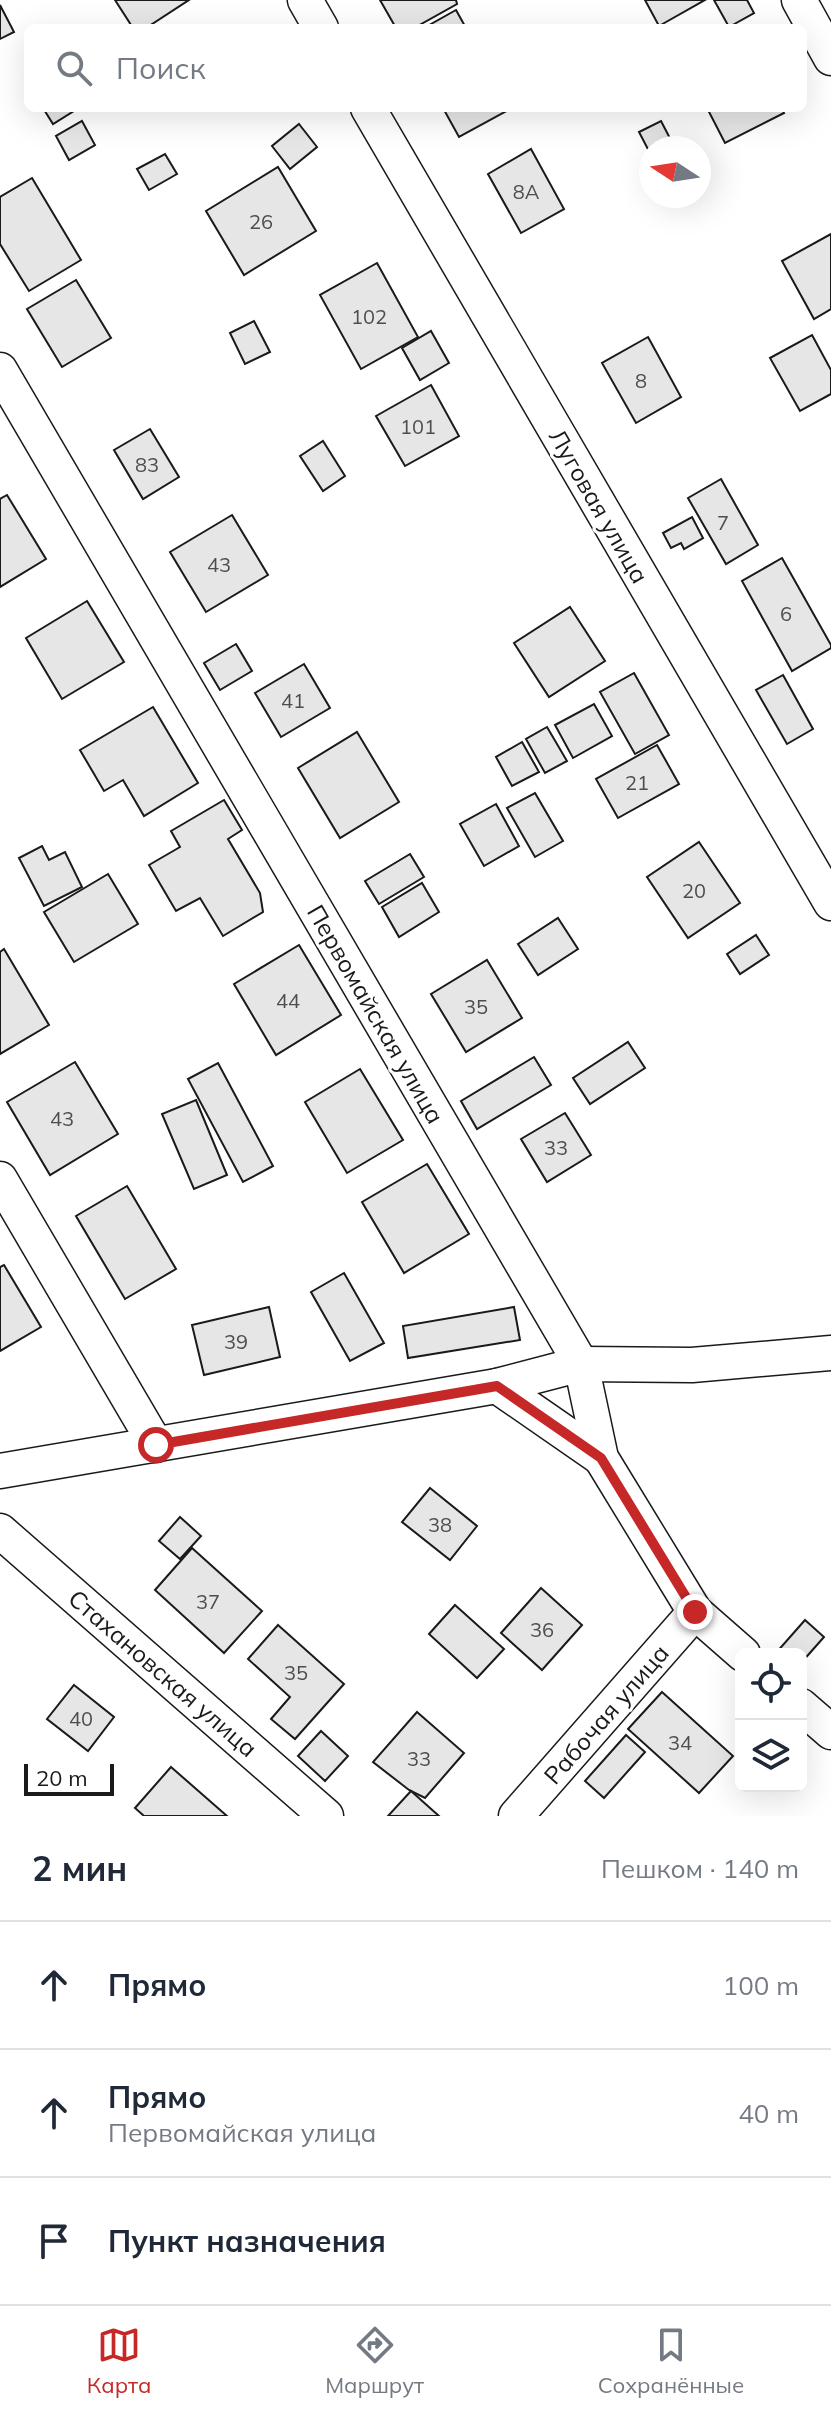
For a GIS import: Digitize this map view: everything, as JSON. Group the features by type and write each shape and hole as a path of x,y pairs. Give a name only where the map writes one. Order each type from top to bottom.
{"street":[{"path":"305,0 319,24"},
{"path":"799,0 831,58"},
{"name":"Луговая улица","path":"370,112 831,903"},
{"name":"Первомайская улица","path":"0,370 581,1364 601,1458 695,1612 736,1648"},
{"path":"0,1179 156,1445"},
{"path":"0,1471 497,1386 581,1364 692,1365 831,1353"},
{"path":"497,1386 601,1458"},
{"name":"Стахановская улица","path":"0,1531 326,1816"},
{"name":"Рабочая улица","path":"516,1816 695,1612"},
{"path":"807,1711 831,1732"}],"building":[{"path":"115,0 189,0 152,24 130,24"},
{"path":"380,0 456,0 457,4 421,24 394,24"},
{"path":"645,0 705,0 663,24 658,24"},
{"path":"714,0 747,0 754,13 734,24 727,24"},
{"path":"0,5 14,32 0,39"},
{"path":"456,10 464,24 431,24"},
{"path":"46,112 72,112 53,124"},
{"path":"445,112 505,112 459,137"},
{"path":"709,112 784,113 725,143"},
{"path":"82,121 95,145 69,160 56,136"},
{"path":"661,121 669,136 641,136 639,132"},
{"path":"299,124 317,147 290,169 272,146"},
{"path":"531,149 564,209 521,233 488,174"},
{"path":"165,154 177,174 149,190 137,169"},
{"path":"278,167 316,231 244,275 206,211"},
{"path":"32,178 81,260 29,291 0,244 0,197"},
{"path":"831,234 831,309 814,319 782,261"},
{"path":"377,263 418,337 361,369 320,295"},
{"path":"76,280 111,338 62,367 27,309"},
{"path":"254,321 270,352 245,364 230,333"},
{"path":"431,331 449,363 420,380 402,348"},
{"path":"812,335 831,370 831,394 800,411 770,358"},
{"path":"648,337 681,397 636,423 602,363"},
{"path":"431,385 459,436 405,466 376,416"},
{"path":"150,429 179,477 143,499 114,450"},
{"path":"323,441 345,476 323,491 300,456"},
{"path":"721,479 758,545 726,564 688,498"},
{"path":"7,495 46,559 0,587 0,499"},
{"path":"232,515 268,575 206,612 170,552"},
{"path":"692,517 703,538 684,549 681,543 671,548 663,533"},
{"path":"782,558 831,645 831,648 792,671 742,581"},
{"path":"87,601 124,662 62,699 26,638"},
{"path":"570,607 605,661 549,697 514,643"},
{"path":"236,644 252,671 220,690 204,663"},
{"path":"304,664 330,708 281,737 255,693"},
{"path":"634,673 669,735 635,754 600,692"},
{"path":"783,675 813,729 787,744 756,690"},
{"path":"594,704 612,736 573,758 555,725"},
{"path":"153,707 198,783 144,816 123,780 104,791 80,750"},
{"path":"547,727 567,761 545,773 526,739"},
{"path":"357,732 399,802 340,838 298,768"},
{"path":"522,742 539,772 512,786 496,757"},
{"path":"657,745 679,784 618,818 596,779"},
{"path":"535,793 563,841 535,857 507,808"},
{"path":"224,800 242,830 228,839 260,893 263,912 223,936 200,898 176,911 149,865 180,847 171,831"},
{"path":"496,804 519,846 484,866 460,824"},
{"path":"699,842 740,903 688,938 647,877"},
{"path":"42,846 49,860 65,852 82,887 44,906 19,858"},
{"path":"410,854 424,877 379,904 365,881"},
{"path":"108,874 138,924 74,962 44,912"},
{"path":"422,883 439,912 399,937 382,907"},
{"path":"558,918 578,949 538,975 518,944"},
{"path":"756,935 769,955 740,974 727,954"},
{"path":"299,945 341,1015 276,1055 234,984"},
{"path":"4,949 49,1025 0,1054 0,952"},
{"path":"487,960 522,1018 466,1052 431,994"},
{"path":"628,1042 645,1068 590,1104 573,1078"},
{"path":"534,1057 551,1085 477,1129 461,1101"},
{"path":"75,1062 118,1134 50,1175 7,1102"},
{"path":"218,1063 273,1166 243,1182 188,1079"},
{"path":"360,1069 403,1140 347,1173 305,1102"},
{"path":"196,1100 227,1175 194,1189 162,1114"},
{"path":"565,1113 591,1155 547,1182 521,1139"},
{"path":"427,1164 469,1234 404,1273 362,1202"},
{"path":"127,1186 176,1269 125,1299 76,1216"},
{"path":"4,1265 41,1327 0,1351 0,1267"},
{"path":"344,1273 384,1343 350,1361 311,1292"},
{"path":"269,1307 280,1357 204,1375 192,1325"},
{"path":"514,1307 520,1340 408,1358 403,1326"},
{"path":"430,1488 477,1526 450,1560 402,1522"},
{"path":"180,1517 201,1536 180,1559 159,1541"},
{"path":"192,1548 262,1611 224,1653 155,1590"},
{"path":"541,1588 582,1625 542,1670 501,1633"},
{"path":"455,1605 504,1649 477,1678 429,1634"},
{"path":"805,1620 824,1637 807,1656 807,1648 780,1648"},
{"path":"278,1625 344,1684 295,1739 271,1719 290,1697 248,1659"},
{"path":"74,1685 114,1717 88,1751 47,1719"},
{"path":"662,1692 733,1756 699,1793 628,1729"},
{"path":"417,1712 464,1753 425,1798 409,1790 373,1762"},
{"path":"321,1731 348,1756 325,1781 298,1756"},
{"path":"626,1735 645,1752 604,1798 585,1781"},
{"path":"171,1767 227,1816 144,1816 135,1808"},
{"path":"411,1791 439,1816 388,1816"}],"route":[{"path":"156,1445 497,1386 601,1458 695,1612"}]}
